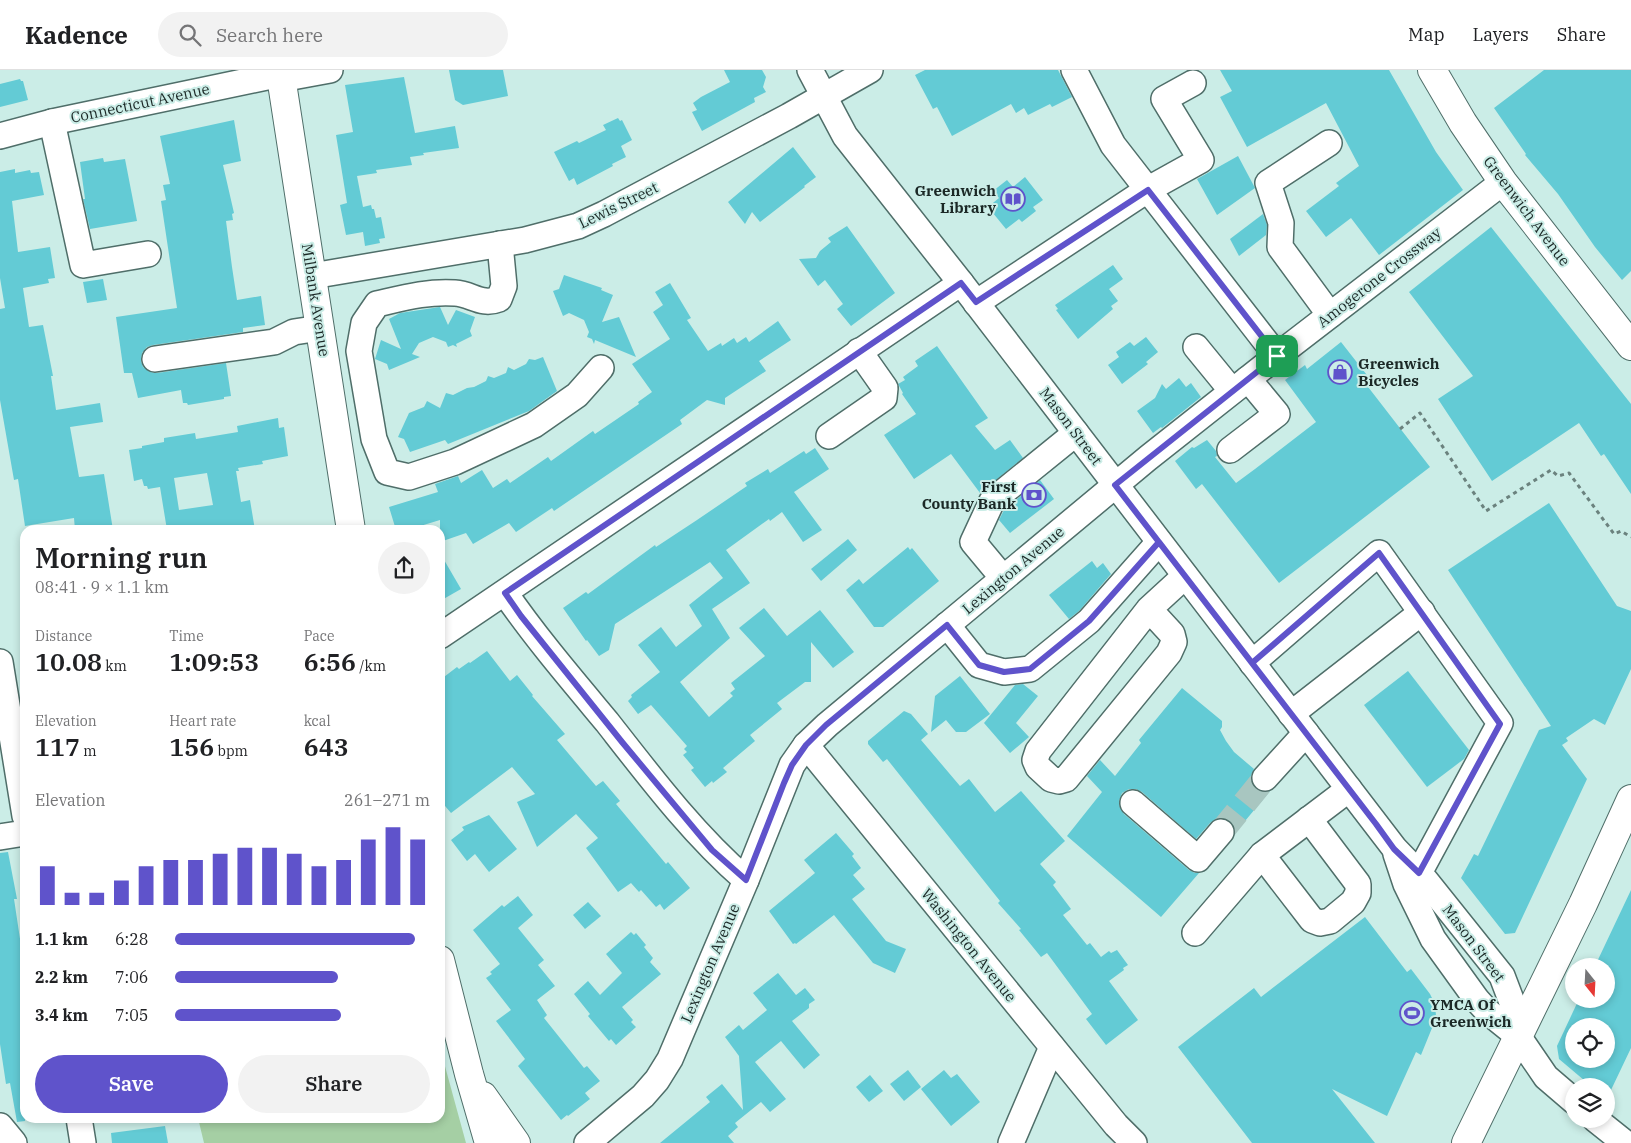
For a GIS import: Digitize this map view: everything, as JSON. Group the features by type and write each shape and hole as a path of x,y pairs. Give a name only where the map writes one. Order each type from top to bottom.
{"main road":[{"name":"Greenwich Avenue","path":"1432,70 1463,122 1503,182 1631,346"},
{"name":"Milbank Avenue","path":"281,74 350,525"},
{"path":"1466,1143 1583,904 1631,799"},
{"path":"445,980 489,1143"},
{"path":"469,1074 516,1143"}],"street":[{"name":"Connecticut Avenue","path":"2,132 281,74 330,70"},
{"name":"Mason Street","path":"810,70 845,136 976,302 1394,849 1419,873 1502,976 1513,1004 1518,1036"},
{"name":"Lewis Street","path":"312,276 525,240 578,226 604,214 870,70"},
{"path":"1074,70 1113,145 1277,356"},
{"path":"976,302 1148,190 1200,160 1164,99 1193,83"},
{"path":"52,122 84,265 148,254"},
{"path":"1329,143 1268,182 1282,223 1280,246 1330,315"},
{"name":"Amogerone Crossway","path":"1115,485 1277,356 1503,182"},
{"path":"500,244 504,286 500,299 490,303 456,293 422,294 377,304 364,323 359,350 374,438 387,472 409,477 455,462 534,425 577,395 601,368"},
{"path":"445,633 961,283"},
{"path":"155,359 274,342 294,332 320,328"},
{"path":"1196,346 1276,414 1230,450"},
{"path":"830,436 884,398 885,388 859,351"},
{"path":"1003,578 973,542 992,501 1076,433"},
{"name":"Lexington Avenue","path":"587,1143 643,1096 657,1080 670,1059 746,880 784,783 792,765 806,745 826,725 1115,485"},
{"path":"947,625 979,665 1004,672 1030,669 1089,621 1159,542"},
{"path":"1252,663 1379,553 1500,724 1419,873"},
{"path":"1149,609 1172,634 1174,642 1169,653 1066,779 1059,781 1051,779 1038,767 1035,760 1038,751 1149,609 1185,576"},
{"path":"505,593 521,616 622,742 712,850 746,880"},
{"path":"1265,778 1298,723 1422,612"},
{"path":"0,662 20,785"},
{"name":"Washington Avenue","path":"806,745 1116,1125 1134,1143"},
{"path":"1195,933 1262,855 1349,789"},
{"path":"1133,803 1198,859 1221,832"},
{"path":"1262,855 1312,920 1320,923 1330,921 1353,902 1358,893 1358,884 1309,819"},
{"path":"0,837 20,834"},
{"name":"Mason Street","path":"1394,849 1406,884 1433,939 1477,1000 1487,1011 1518,1036"},
{"path":"1518,1036 1546,1077 1565,1093"},
{"path":"1011,1143 1052,1047"},
{"path":"80,1123 83,1143"},
{"path":"0,1126 14,1143"},
{"path":"1607,1128 1625,1143"}],"path":[{"path":"1400,429 1420,412 1486,511 1550,470 1558,476 1569,473 1614,534 1620,531 1631,537"}],"green space":[{"path":"445,1066 466,1143 204,1143 199,1123 445,1123"}],"building":[{"path":"449,70 503,70 508,96 463,105 455,100"},
{"path":"724,70 762,70 766,77 763,87 766,92 754,98 755,102 702,131 692,112 697,110 693,103 730,82"},
{"path":"925,70 1058,70 1072,97 1052,107 1050,104 1028,115 1024,108 1016,113 1011,104 952,136 937,107 933,109 915,75"},
{"path":"1220,70 1389,70 1436,152 1463,190 1379,255 1351,218 1326,237 1306,211 1339,186 1336,183 1359,166 1326,103 1247,147 1220,97 1232,91"},
{"path":"1544,70 1631,70 1631,271 1622,280 1595,247 1558,194 1525,155 1494,108"},
{"path":"404,77 415,133 455,126 459,148 423,153 424,155 410,157 412,165 376,170 377,173 357,176 363,207 371,205 376,218 381,217 385,238 379,239 380,243 365,246 363,232 346,235 340,205 347,203 336,135 353,132 345,85"},
{"path":"20,79 23,81 28,100 0,107 0,84"},
{"path":"618,118 620,121 622,120 632,140 621,146 626,157 577,185 574,178 569,181 554,152 606,130 603,125"},
{"path":"234,120 241,161 223,165 234,213 232,214 233,220 226,221 232,267 237,300 261,296 265,325 243,328 243,332 153,345 147,347 142,353 141,361 143,367 150,372 157,373 226,363 231,396 224,397 224,399 188,405 183,403 181,390 138,398 132,373 124,373 116,317 177,308 161,201 166,200 163,185 170,184 160,136"},
{"path":"793,147 816,177 760,222 752,212 745,224 728,202"},
{"path":"1238,156 1255,188 1217,215 1197,179"},
{"path":"103,158 104,162 125,159 137,221 90,229 83,199 85,199 80,162"},
{"path":"15,169 15,173 30,170 31,173 39,172 44,195 12,201 18,252 50,247 55,278 48,279 49,283 23,288 29,327 43,325 53,376 51,376 56,410 100,403 103,422 70,427 79,477 104,474 112,525 75,525 74,518 25,525 18,479 14,480 0,400 0,309 5,308 0,278 0,172"},
{"path":"1025,177 1043,200 1033,207 1036,211 1022,222 1019,219 1006,229 988,207 999,198 993,191 1007,180 1013,187"},
{"path":"1263,214 1267,225 1266,235 1239,256 1230,239"},
{"path":"847,226 895,293 851,326 837,309 843,304 825,280 818,286 799,259 816,258 820,251 831,242 828,238"},
{"path":"1491,227 1631,404 1631,494 1604,454 1601,456 1579,423 1492,481 1438,399 1473,376 1409,292"},
{"path":"1113,265 1123,279 1109,289 1118,301 1111,306 1113,309 1078,339 1056,310 1058,309 1055,305"},
{"path":"564,275 602,288 601,290 613,295 602,322 619,317 636,357 595,340 594,344 592,339 587,337 589,332 584,320 569,313 563,316 553,291 559,289"},
{"path":"103,279 107,300 87,303 83,282"},
{"path":"670,283 691,318 687,320 708,351 721,343 722,346 734,338 737,343 746,337 749,342 778,321 791,340 759,361 766,371 725,398 725,405 707,400 680,420 682,424 554,511 552,508 516,532 509,523 473,544 466,533 445,540 445,525 440,525 440,520 424,525 394,525 389,507 438,492 435,484 458,476 461,483 482,470 493,488 507,479 510,483 548,457 551,461 593,431 595,434 639,404 638,402 652,392 632,364 670,339 653,312 663,305 655,292"},
{"path":"440,307 448,325 456,310 475,317 470,331 472,336 456,344 457,347 453,345 448,347 446,342 433,337 419,343 412,354 420,357 389,370 387,364 375,359 381,340 401,349 389,319 400,313"},
{"path":"1146,337 1158,352 1146,362 1148,364 1122,384 1108,365 1119,357 1116,352 1130,342 1134,346"},
{"path":"1341,342 1370,379 1365,383 1430,467 1279,583 1202,484 1196,489 1175,461 1192,447 1194,448 1207,440 1216,451 1217,456 1215,457 1236,483 1316,422 1285,380 1305,365 1307,369"},
{"path":"937,346 988,418 975,426 995,450 1010,440 1023,458 980,493 951,454 914,479 884,435 916,414 902,394 898,384 905,380 903,377 918,366 915,361"},
{"path":"543,357 557,391 529,411 448,444 445,440 410,452 404,439 398,437 409,413 424,407 427,401 440,408 446,393 453,395 486,381 488,376 494,378 506,373 508,367 514,370 526,364 529,359 535,360"},
{"path":"1179,378 1186,387 1191,383 1201,397 1153,433 1137,411 1155,398 1162,384 1166,389"},
{"path":"278,418 279,428 284,427 288,456 262,461 263,464 238,468 239,471 236,471 241,502 250,500 254,525 166,525 160,487 148,489 147,486 144,486 142,479 134,481 129,450 164,442 164,438 195,433 196,439 238,432 237,426","holes":["207,473 213,505 179,510 174,478"]},
{"path":"815,448 829,469 794,492 822,530 803,542 782,512 770,521 769,519 726,550 750,583 712,609 730,638 680,682 709,717 733,696 730,693 735,689 731,683 765,656 739,628 764,608 787,636 820,610 854,652 833,668 811,642 811,682 805,682 777,703 782,709 750,735 755,741 723,768 727,772 705,787 691,770 694,768 683,755 687,752 684,749 687,746 651,705 638,714 628,701 632,697 631,695 660,672 638,645 661,627 676,647 702,626 689,605 723,578 710,562 615,624 609,650 599,656 563,608 586,592 588,594 655,545 656,547 747,486 745,483 768,469 770,473 804,451 806,454"},
{"path":"1040,480 1054,499 1010,533 999,520 1004,510"},
{"path":"1549,503 1617,606 1631,611 1631,669 1605,725 1594,719 1566,738 1568,741 1562,745 1587,779 1515,933 1505,934 1461,878 1474,854 1478,856 1539,730 1551,726 1448,570"},
{"path":"848,539 857,550 821,581 811,569"},
{"path":"908,547 910,550 912,548 939,581 883,627 874,627 846,590 859,579 863,584"},
{"path":"1092,561 1097,568 1103,563 1111,574 1079,611 1069,619 1049,595"},
{"path":"445,562 461,589 445,598"},
{"path":"487,651 510,681 517,675 532,696 565,734 557,740 596,786 603,781 620,801 616,804 666,864 668,862 690,888 664,910 660,904 656,907 641,890 639,892 631,883 618,892 586,848 598,838 576,814 537,847 517,802 535,794 512,767 451,813 445,806 445,676 457,667 459,669"},
{"path":"1408,671 1469,750 1464,759 1427,787 1364,705"},
{"path":"960,676 990,714 966,732 956,732 946,720 931,732 935,696"},
{"path":"1023,684 1038,696 1016,723 1029,737 1010,753 984,723 1015,685"},
{"path":"1182,688 1222,721 1220,730 1226,741 1234,752 1254,769 1251,775 1251,782 1255,788 1262,792 1270,791 1235,833 1230,821 1217,818 1196,839 1142,792 1136,789 1129,789 1122,793 1119,801 1120,808 1124,814 1189,870 1199,873 1161,917 1067,836 1102,792 1087,776 1100,760 1115,776 1141,743 1139,740"},
{"path":"904,711 911,714 928,734 921,740 960,786 969,779 995,812 1021,791 1065,841 1040,864 1056,882 1053,885 1071,909 1063,915 1087,945 1090,943 1101,957 1109,951 1111,953 1117,950 1128,965 1109,981 1138,1020 1106,1045 1086,1019 1092,1014 1047,953 1041,957 1019,930 1021,929 998,903 1000,901 887,759 883,762 868,744 868,741"},
{"path":"489,815 517,849 489,872 475,854 467,861 451,840 464,830 462,827"},
{"path":"836,833 854,854 852,856 861,868 853,875 865,889 852,899 886,941 906,949 895,973 873,963 834,915 796,944 793,944 769,911 815,873 804,860"},
{"path":"8,852 17,899 14,899 20,939 20,1122 17,1122 10,1083 6,1084 0,1044 0,853"},
{"path":"1631,890 1631,1048 1615,1082 1615,1078 1582,1078 1570,1068 1615,1068 1615,1018 1570,1018 1575,1008 1615,1008 1615,958 1599,958"},
{"path":"518,896 533,915 518,928 544,960 538,965 555,986 537,1000 547,1015 544,1018 584,1068 587,1066 600,1081 585,1093 590,1099 561,1120 518,1066 525,1059 496,1021 511,1010 486,978 500,964 473,930 502,905 504,907"},
{"path":"588,902 601,916 585,929 573,915"},
{"path":"1365,917 1407,972 1411,969 1430,994 1435,1004 1436,1016 1421,1055 1416,1052 1387,1116 1332,1089 1375,1143 1252,1143 1178,1047 1254,988 1261,997"},
{"path":"631,932 634,935 636,933 646,945 644,947 653,958 650,962 661,974 622,1007 633,1020 631,1022 636,1027 616,1045 611,1039 609,1041 588,1016 590,1014 574,994 588,981 600,995 622,973 606,954"},
{"path":"778,973 796,995 805,988 815,1000 809,1004 809,1008 792,1021 820,1055 804,1069 781,1041 755,1062 786,1099 770,1112 761,1102 735,1123 738,1127 728,1136 734,1143 660,1143 710,1102 706,1097 722,1084 743,1110 739,1056 725,1037 739,1025 743,1030 767,1010 753,993"},
{"path":"1565,1029 1565,1064 1559,1059 1557,1046"},
{"path":"908,1070 921,1087 904,1101 890,1084"},
{"path":"944,1070 951,1078 957,1074 980,1102 951,1126 921,1089"},
{"path":"870,1075 883,1091 869,1102 856,1087"},
{"path":"165,1126 168,1143 112,1143 111,1133"}],"tunnel":[{"path":"1221,832 1265,778"}],"place":[{"name":"Greenwich Library","path":"1013,199"},
{"name":"Greenwich Bicycles","path":"1340,372"},
{"name":"First County Bank","path":"1034,495"},
{"name":"YMCA Of Greenwich","path":"1412,1013"}],"route":[{"path":"1277,356 1115,485 1132,508 1159,542 1252,663 1379,553 1500,724 1419,873 1394,849 1159,542 1089,621 1030,669 1004,672 979,665 947,625 826,725 806,745 792,765 784,783 746,880 712,850 622,742 521,616 505,593 961,283 976,302 1148,190 1277,356"}]}
